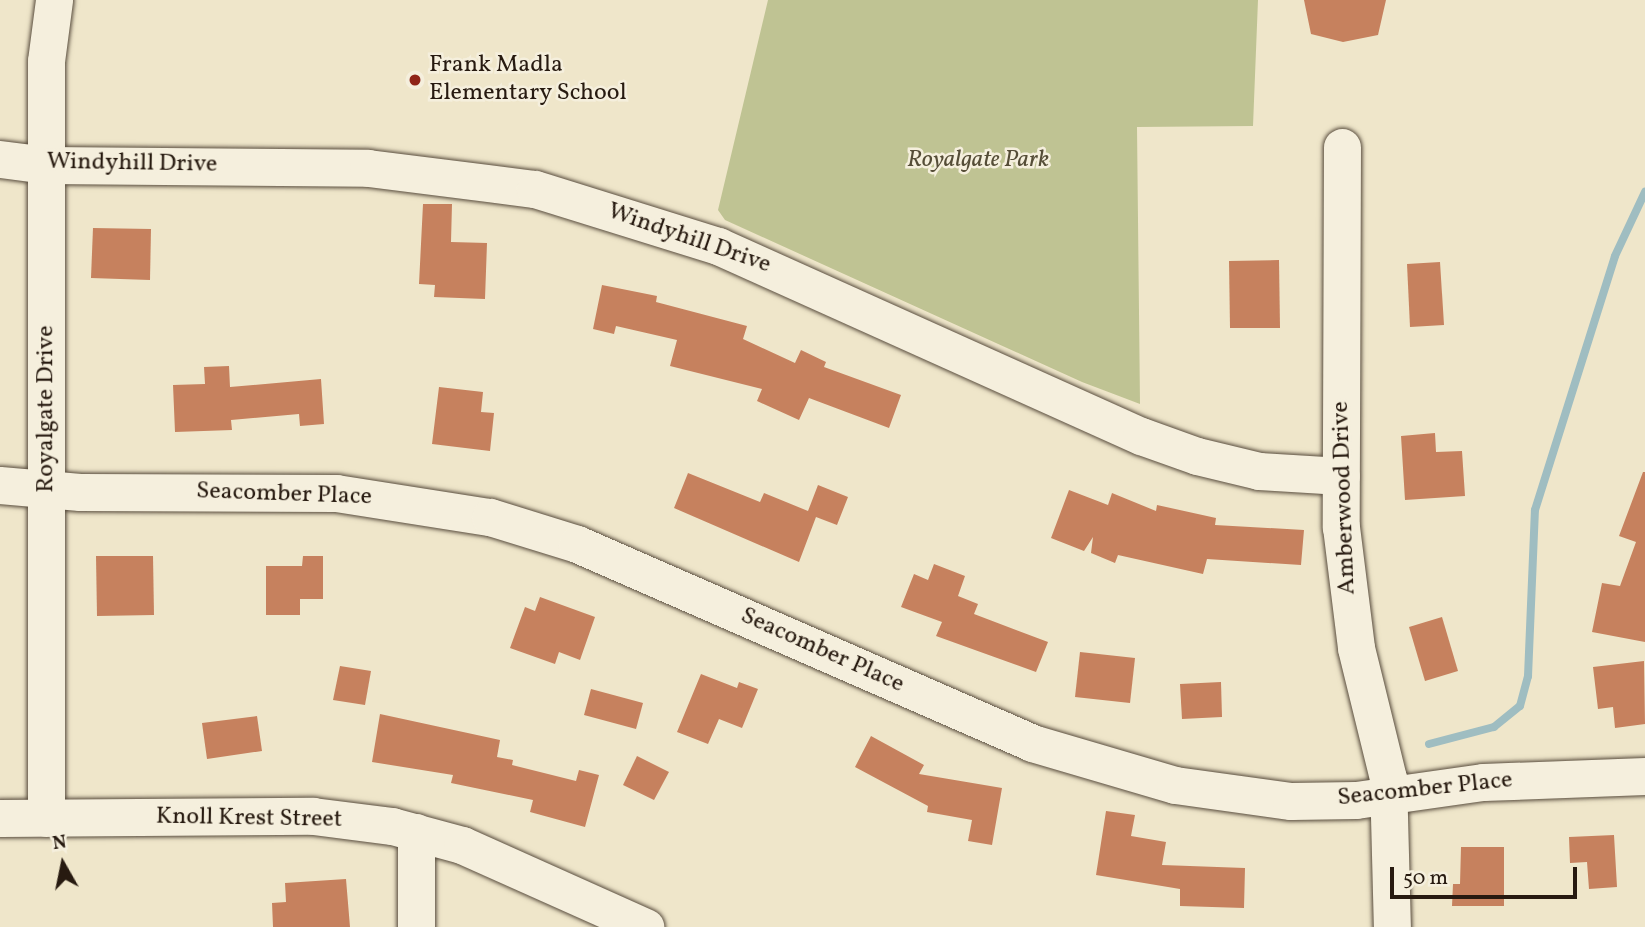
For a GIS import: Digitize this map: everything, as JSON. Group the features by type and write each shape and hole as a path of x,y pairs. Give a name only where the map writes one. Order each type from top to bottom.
{"street":[{"name":"Royalgate Drive","path":"46,818 46,61 54,0"},
{"name":"Amberwood Drive","path":"1342,147 1341,476 1345,588 1390,798 1392,927"},
{"name":"Windyhill Drive","path":"0,159 46,165 368,168 535,189 655,224 743,256 1150,440 1259,471 1341,476"},
{"name":"Seacomber Place","path":"0,485 47,491 336,494 490,517 577,544 1085,762 1175,785 1291,801 1390,798 1483,782 1645,776"},
{"name":"Knoll Krest Street","path":"0,818 313,816 416,832 462,845 645,927"},
{"path":"416,832 416,927"}],"green space":[{"name":"Royalgate Park","path":"768,0 1258,0 1253,126 1137,127 1140,404 1082,382 725,220 718,210"}],"building":[{"path":"1304,0 1386,0 1378,35 1343,42 1311,34"},
{"path":"423,204 452,204 451,242 487,243 485,299 434,297 435,285 419,284"},
{"path":"93,228 151,229 150,280 91,278"},
{"path":"1279,260 1280,328 1230,328 1229,261"},
{"path":"1440,262 1444,325 1410,327 1407,264"},
{"path":"602,285 657,296 656,302 747,326 743,339 795,363 801,350 826,362 824,367 901,395 889,428 809,398 799,420 757,401 762,389 670,366 677,340 616,326 614,334 593,329"},
{"path":"229,366 230,387 321,379 324,424 300,426 299,414 231,420 232,430 175,432 173,385 205,384 204,367"},
{"path":"439,387 483,392 481,412 494,413 490,451 432,444"},
{"path":"1435,433 1436,452 1462,451 1465,496 1405,500 1401,436"},
{"path":"1643,472 1645,642 1592,632 1602,583 1620,586 1636,542 1619,536"},
{"path":"688,473 760,502 764,493 808,511 818,485 848,497 837,525 816,517 799,562 674,508"},
{"path":"1069,490 1108,505 1112,493 1156,511 1157,505 1216,518 1215,525 1304,530 1301,565 1207,559 1203,574 1118,555 1115,563 1091,553 1093,537 1084,551 1051,538"},
{"path":"96,556 153,556 154,615 97,616"},
{"path":"303,556 323,556 323,599 300,599 300,615 266,615 266,566 302,566"},
{"path":"934,564 965,576 958,596 978,604 974,614 1048,642 1036,672 936,636 942,622 901,607 914,574 928,580"},
{"path":"540,597 595,617 580,660 559,652 555,664 510,648 525,607 535,611"},
{"path":"1442,617 1458,671 1425,681 1409,627"},
{"path":"1080,652 1135,658 1130,703 1075,697"},
{"path":"1644,661 1645,724 1615,728 1613,707 1598,709 1593,667"},
{"path":"340,666 371,671 365,705 333,700"},
{"path":"701,674 737,688 739,682 758,689 742,728 719,719 708,744 677,732"},
{"path":"1221,682 1222,717 1182,719 1180,684"},
{"path":"591,689 643,703 636,729 584,715"},
{"path":"380,714 500,740 497,757 513,760 512,765 576,781 579,770 599,775 585,827 530,812 533,800 451,783 453,775 372,762"},
{"path":"257,716 262,751 207,759 202,723"},
{"path":"871,736 924,765 919,774 1002,788 992,845 968,841 972,820 927,812 928,806 855,767"},
{"path":"637,756 669,772 654,800 623,785"},
{"path":"1106,811 1135,815 1131,836 1166,842 1162,865 1245,868 1244,908 1180,906 1180,889 1096,875"},
{"path":"1614,835 1617,887 1589,889 1587,862 1570,863 1569,837"},
{"path":"1461,847 1504,847 1504,906 1452,906 1453,884 1460,884"},
{"path":"346,879 350,927 273,927 272,903 286,902 285,883"}],"waterway":[{"path":"1429,744 1494,727 1520,706 1528,676 1535,510 1615,256 1645,192"}],"place":[{"name":"Frank Madla Elementary School","path":"415,80"}]}
